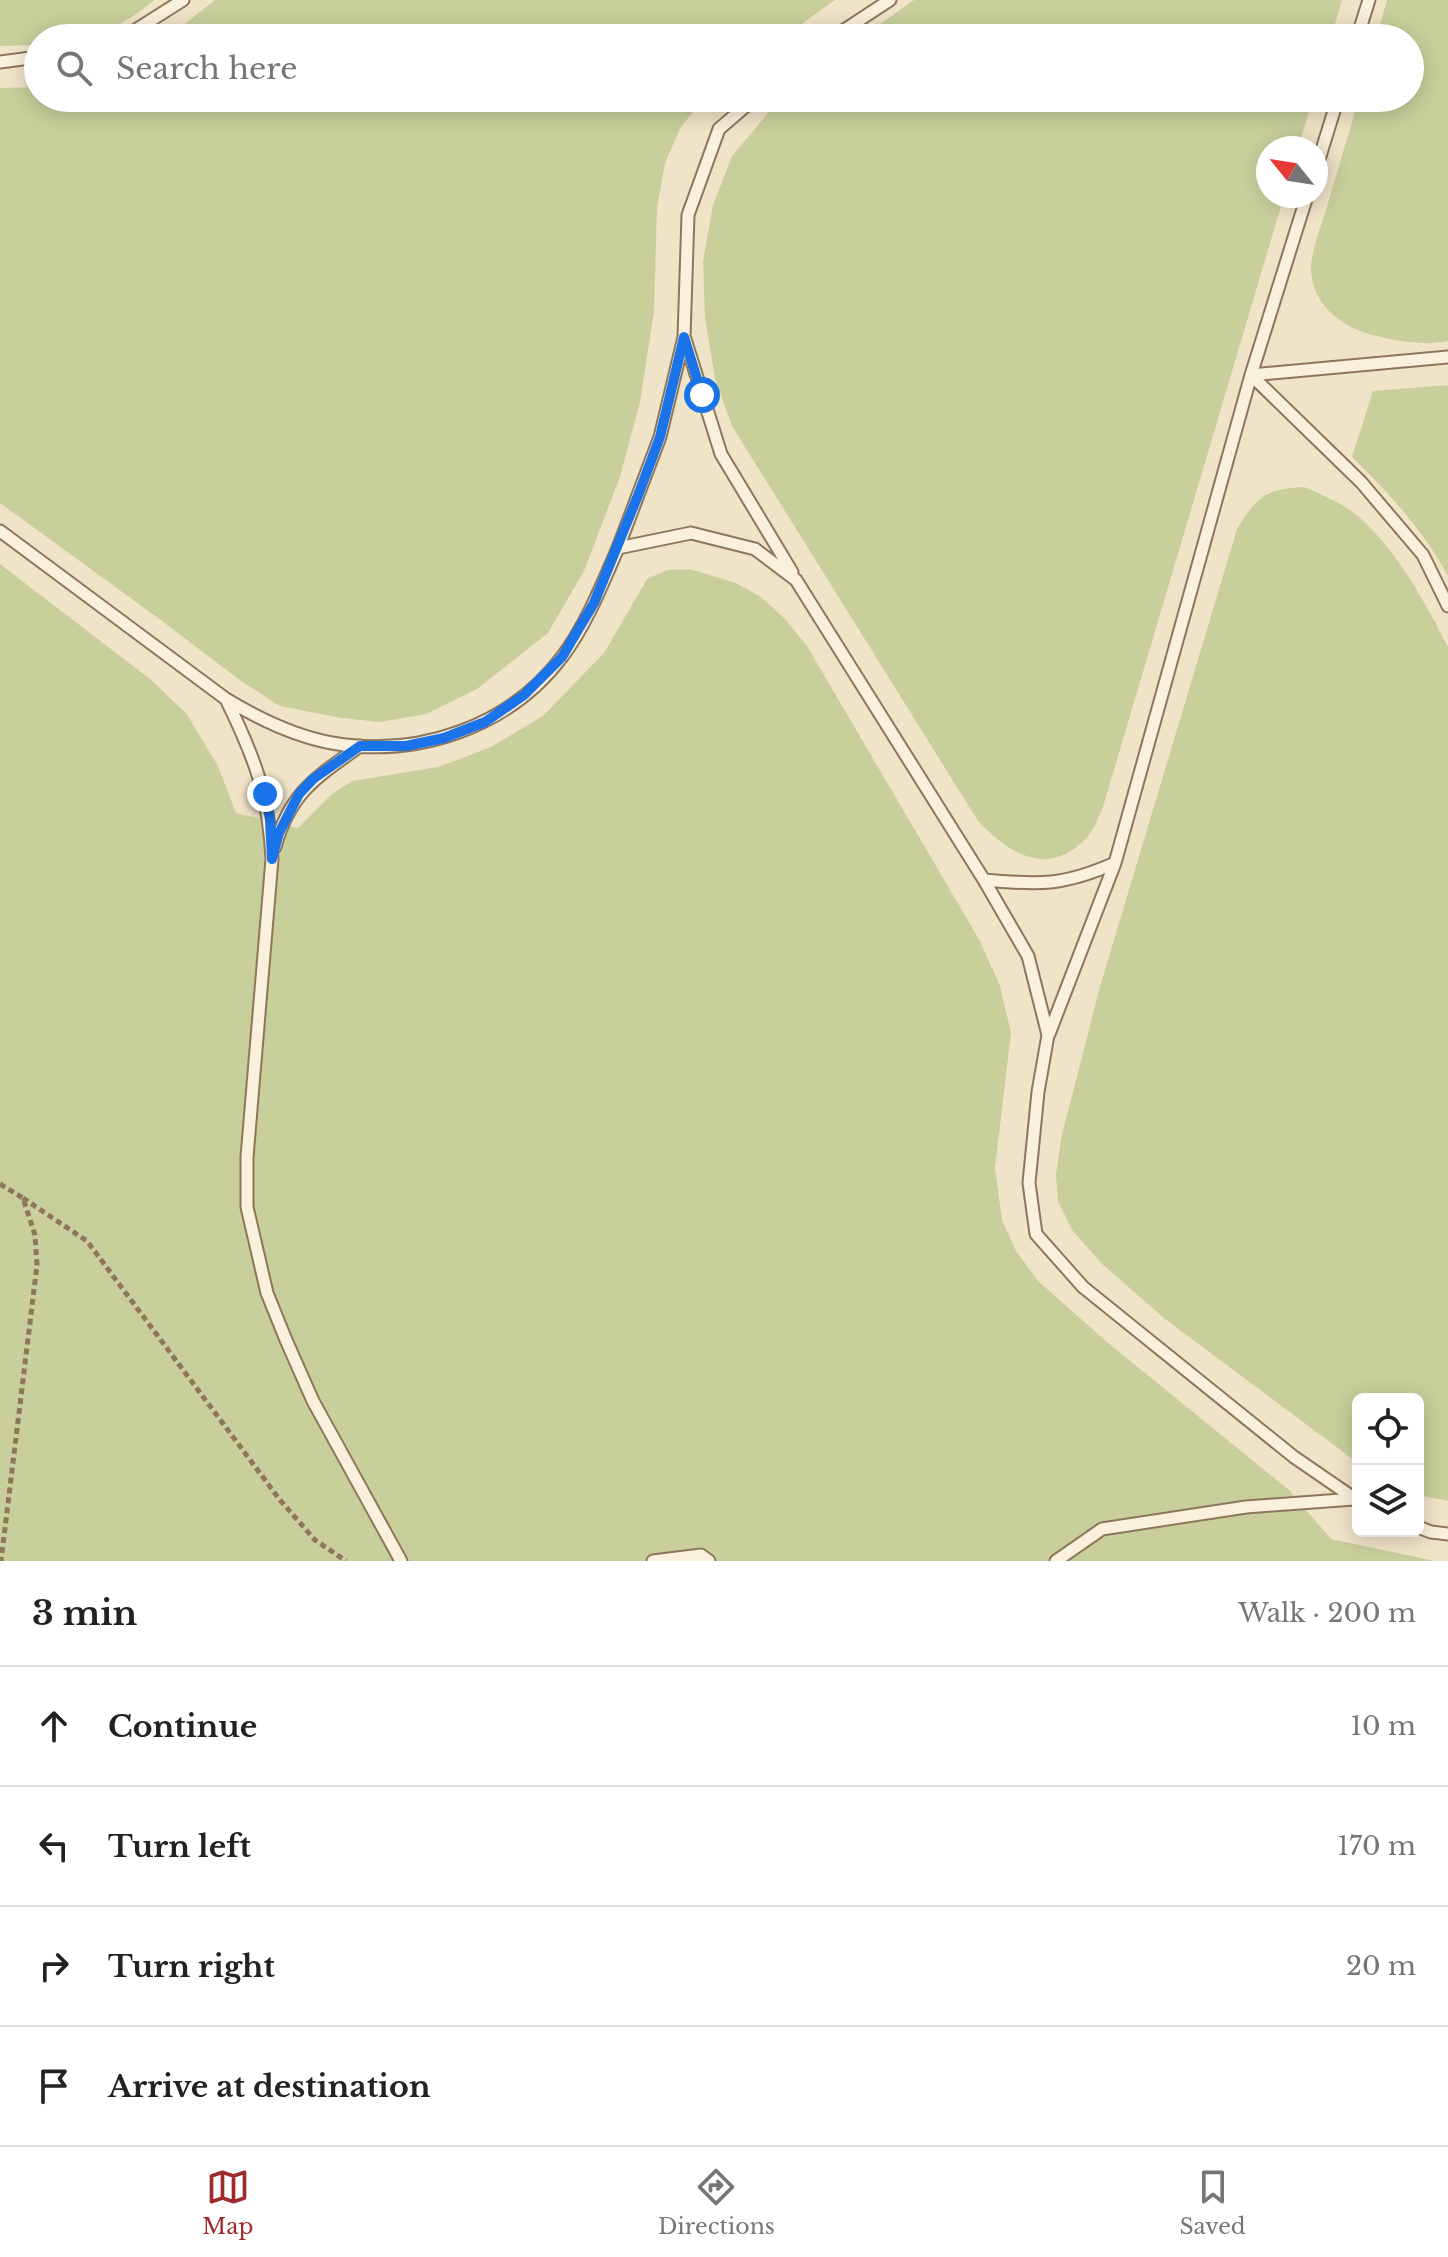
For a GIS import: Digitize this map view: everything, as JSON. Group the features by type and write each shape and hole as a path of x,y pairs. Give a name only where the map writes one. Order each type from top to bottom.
{"lane":[{"path":"145,24 183,0"},
{"path":"853,24 890,0"},
{"path":"1361,24 1369,0"},
{"path":"0,62 24,59"},
{"path":"0,531 226,699 260,719 333,743 360,746 406,746 444,738 485,722 524,695 562,657 594,603 618,548 660,437 684,337 688,215 719,129 739,112"},
{"path":"1326,136 1334,112"},
{"path":"1303,208 1251,375 1115,863 1048,1035 1038,1092 1029,1183 1036,1234 1083,1287 1294,1457 1352,1497"},
{"path":"684,337 721,454 1028,956 1048,1035"},
{"path":"1251,375 1448,357"},
{"path":"1251,375 1361,482 1423,555 1448,606"},
{"path":"618,548 691,533 755,549 796,580"},
{"path":"226,699 255,762 265,794 272,859 247,1157 247,1207 267,1293 313,1401 401,1561"},
{"path":"272,859 279,833 299,794 313,779 360,746"},
{"path":"984,880 1040,885 1086,876 1115,863"},
{"path":"1056,1561 1102,1529 1246,1507 1352,1500"},
{"path":"1424,1529 1448,1534"},
{"path":"653,1561 701,1555 709,1561"}],"path":[{"path":"0,1184 87,1241 280,1500 315,1540 346,1561"},
{"path":"1,1561 37,1265 35,1235 23,1198"}],"green space":[{"path":"0,0 154,0 119,24 24,24 24,45 0,46"},
{"path":"215,0 835,0 802,24 185,24"},
{"path":"914,0 1342,0 1335,24 880,24"},
{"path":"1387,0 1448,0 1448,341 1428,343 1379,337 1338,319 1316,293 1311,270 1314,248 1355,112 1424,112 1424,24 1380,24"},
{"path":"24,87 24,112 693,112 681,127 665,163 657,208 654,312 640,402 620,477 584,571 548,633 477,689 426,714 380,722 280,706 241,681 0,503 0,88"},
{"path":"769,112 1309,112 1302,136 1256,136 1256,208 1280,208 1103,807 1089,835 1075,848 1060,856 1032,858 1004,844 978,821 732,426 715,379 705,318 703,261 713,205 732,156"},
{"path":"1448,385 1448,576 1428,543 1404,513 1352,457 1373,391"},
{"path":"1304,487 1359,517 1410,578 1448,647 1448,1501 1424,1496 1424,1393 1352,1393 1352,1459 1165,1319 1101,1263 1072,1230 1058,1201 1056,1175 1061,1139 1099,990 1237,529 1256,502 1279,490"},
{"path":"0,564 150,679 186,713 218,766 236,813 298,828 332,794 352,781 438,767 491,747 543,716 604,653 647,579 667,570 690,569 736,583 761,597 785,619 807,646 980,941 1000,986 1011,1033 995,1168 1002,1220 1016,1251 1038,1281 1107,1342 1289,1490 1331,1539 1435,1561 0,1561"}],"route":[{"path":"265,794 272,859 279,833 299,794 313,779 360,746 406,746 444,738 485,722 524,695 562,657 594,603 660,437 684,337 702,395"}]}
